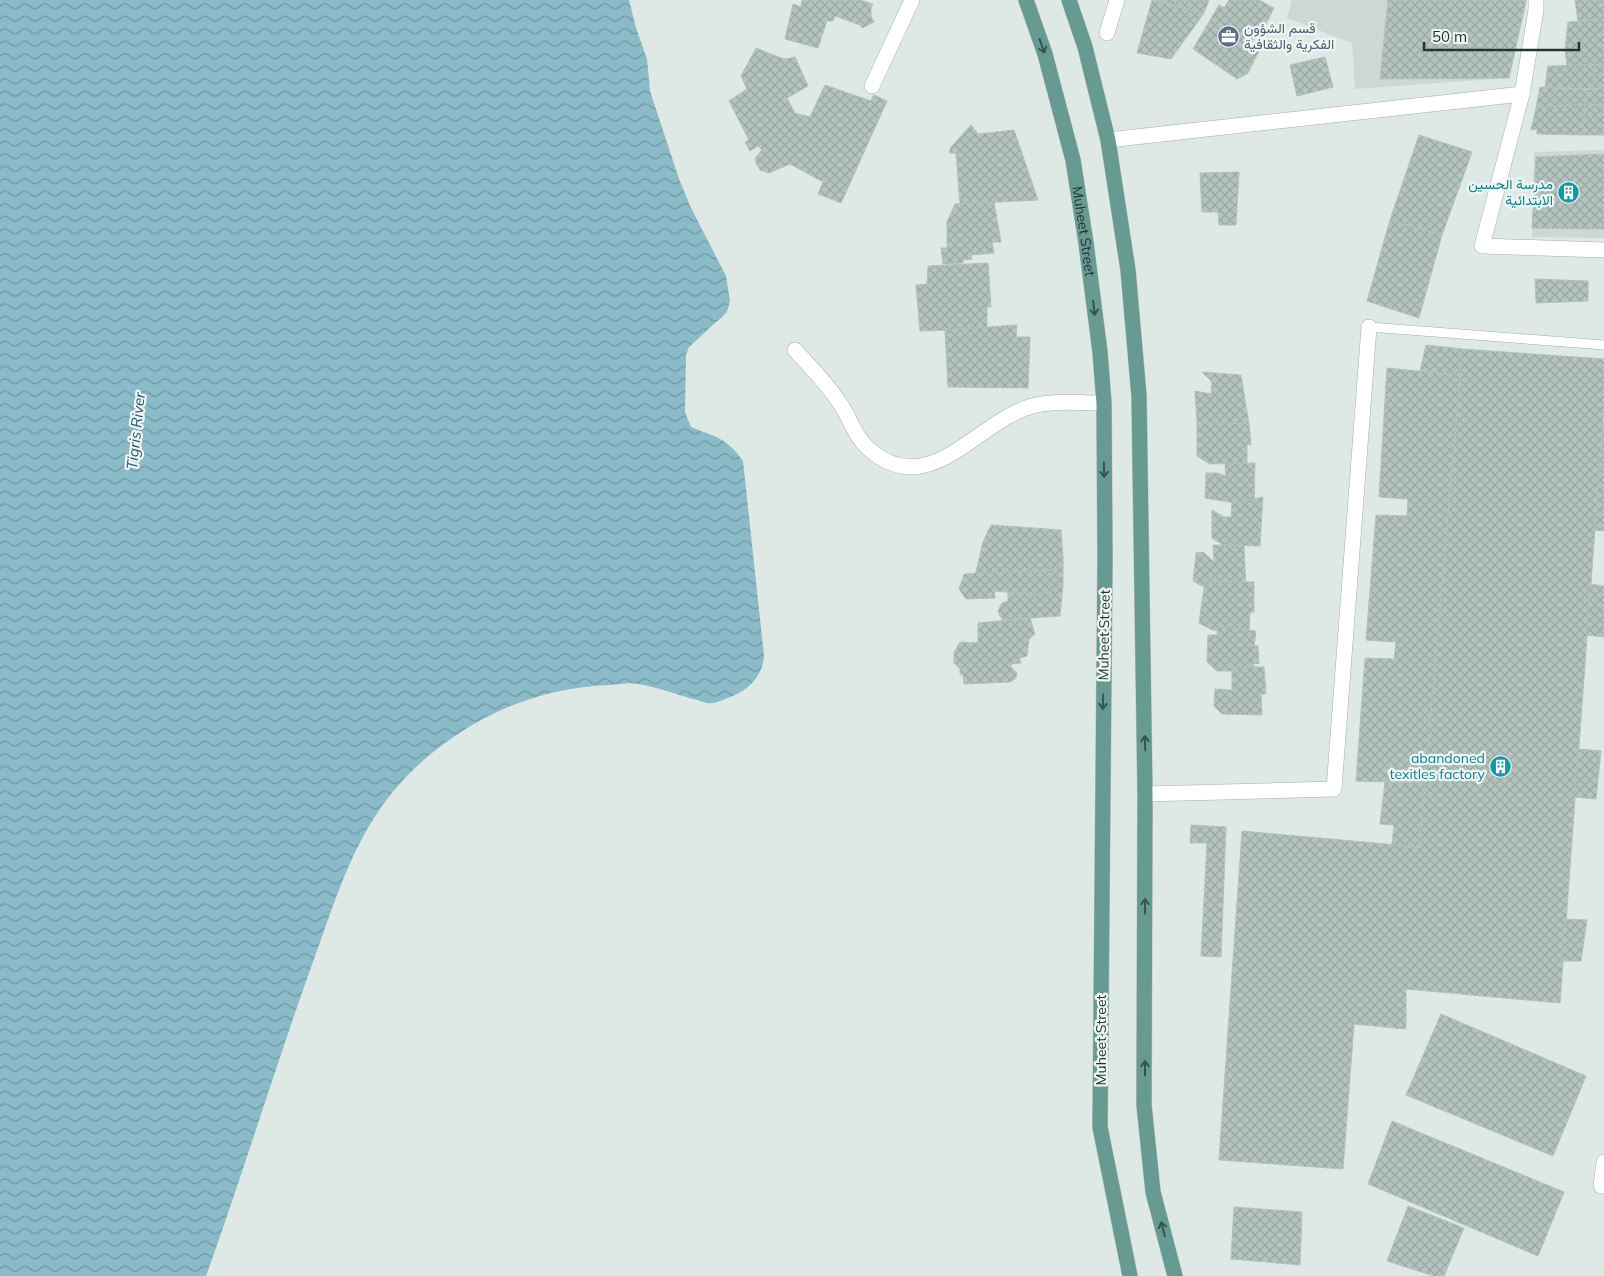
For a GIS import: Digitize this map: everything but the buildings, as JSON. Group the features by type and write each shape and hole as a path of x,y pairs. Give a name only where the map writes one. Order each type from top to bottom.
{"main road":[{"name":"Muheet Street","path":"1026,0 1045,54 1073,160 1100,352 1104,403 1105,559 1100,1127 1130,1276"},
{"path":"1069,0 1085,47 1108,140 1128,270 1139,396 1145,794 1144,1105 1153,1192 1175,1276"}],"street":[{"path":"872,86 912,0"},
{"path":"1107,33 1117,0"},
{"path":"1536,0 1522,94 1482,246 1604,250"},
{"path":"1108,140 1522,94"},
{"path":"1145,794 1334,789 1369,327"},
{"path":"795,350 830,389 868,448 882,460 899,466 917,467 936,463 1009,416 1032,406 1064,402 1104,403"},
{"path":"1604,1162 1601,1186 1604,1186"}],"lane":[{"path":"1369,327 1604,345"}],"shaded area":[{"path":"1292,0 1526,0 1527,2 1509,78 1355,89 1352,43 1287,18"},
{"name":"مدرسة الحسين الابتدائية","path":"1604,150 1604,238 1532,237 1534,152"}],"water":[{"name":"Tigris River","path":"0,0 629,0 647,59 650,91 678,176 690,206 726,276 730,301 727,312 689,347 686,355 685,412 691,427 726,443 732,447 743,461 764,656 760,671 752,684 740,693 714,703 631,683 570,689 532,698 495,713 461,732 437,749 403,780 376,815 348,867 300,998 206,1276 0,1276"}],"place":[{"name":"قسم الشؤون الفكرية والثقافية","path":"1228,36"},
{"name":"مدرسة الحسين الابتدائية","path":"1569,192"},
{"name":"abandoned texitles factory","path":"1501,766"}]}
